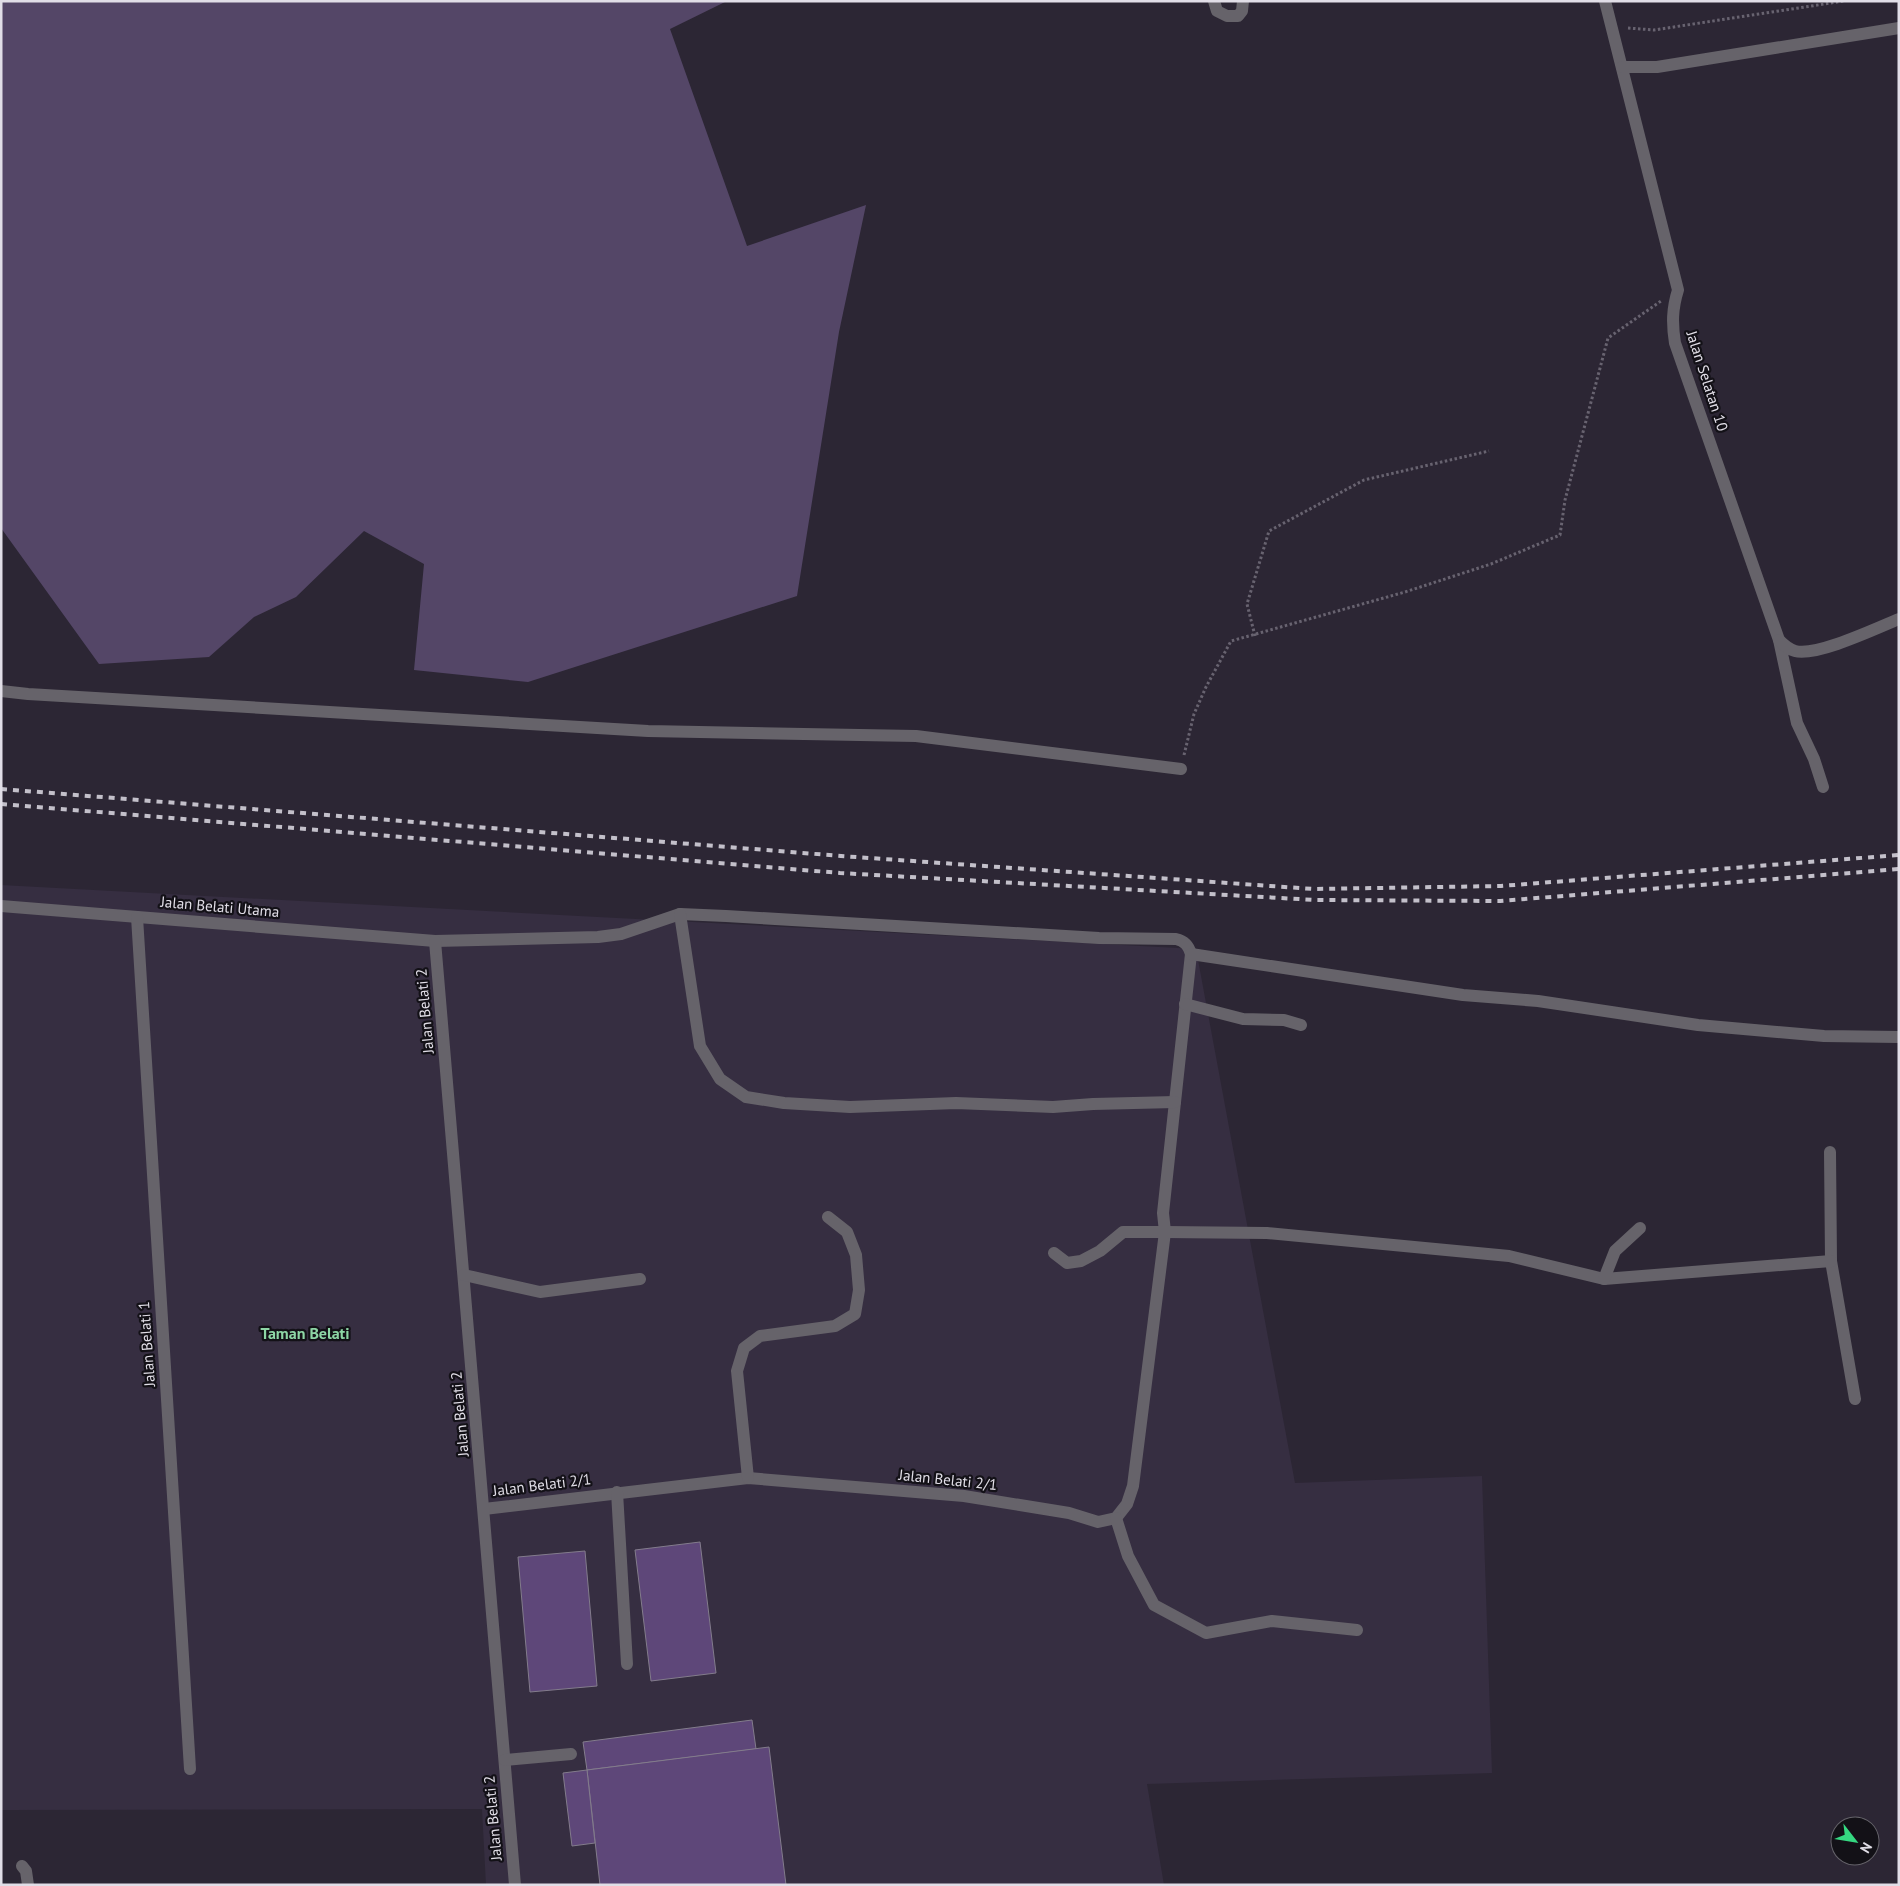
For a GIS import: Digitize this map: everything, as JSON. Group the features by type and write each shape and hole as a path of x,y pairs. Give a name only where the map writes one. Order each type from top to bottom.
{"street":[{"path":"1214,1 1217,11 1230,17 1238,16 1242,11 1243,1"},
{"name":"Jalan Selatan 10","path":"1605,1 1678,290 1672,308 1675,343 1779,640 1797,723 1814,758 1823,787"},
{"path":"1622,67 1657,67 1899,28"},
{"path":"1779,640 1787,648 1805,652 1834,644 1899,619"},
{"path":"1,691 48,696 648,731 916,736 1181,768"},
{"name":"Jalan Belati Utama","path":"1,906 435,941 598,938 622,934 680,914"},
{"path":"1175,1102 1053,1107 956,1103 850,1107 784,1103 746,1097 720,1079 700,1046 680,914 1099,938 1176,939 1184,941 1191,954 1185,1004 1175,1102 1163,1213 1165,1232 1133,1486 1127,1504 1116,1518 1128,1556 1154,1605 1206,1633 1272,1621 1357,1630"},
{"name":"Jalan Belati 1","path":"137,917 190,1769"},
{"name":"Jalan Belati 2","path":"435,941 514,1885"},
{"path":"1191,954 1463,995 1538,1001 1698,1025 1824,1036 1899,1037"},
{"path":"1185,1004 1243,1019 1284,1020 1301,1024"},
{"path":"1830,1152 1830,1261 1855,1399"},
{"path":"748,1478 737,1371 744,1348 760,1336 835,1326 855,1314 859,1290 856,1255 847,1232 828,1217"},
{"path":"1604,1279 1615,1251 1640,1228"},
{"path":"1054,1253 1067,1263 1081,1261 1100,1251 1123,1232 1267,1233 1509,1256 1604,1279 1830,1261"},
{"path":"464,1275 540,1292 640,1280"},
{"name":"Jalan Belati 2/1","path":"484,1509 748,1478 964,1496 1069,1513 1098,1522 1116,1518"},
{"path":"617,1492 627,1664"},
{"path":"505,1760 571,1754"},
{"path":"22,1866 26,1871 28,1885"}],"path":[{"path":"1612,27 1654,30 1844,1"},
{"path":"1181,768 1194,714 1206,687 1231,641 1405,592 1491,564 1560,535 1565,500 1608,338 1678,290"},
{"path":"1254,636 1247,604 1269,531 1364,480 1490,451"}],"shaded area":[{"path":"1,1 727,1 670,29 747,246 866,205 839,332 797,596 528,682 414,670 424,564 364,531 296,597 254,617 209,657 99,664 1,528"},
{"path":"1,885 1196,949 1295,1483 1482,1476 1492,1773 1147,1784 1164,1885 486,1885 482,1809 1,1810"}],"building":[{"path":"700,1542 716,1673 651,1681 635,1550"},
{"path":"585,1551 597,1686 530,1692 518,1557"},
{"path":"752,1720 756,1749 587,1770 583,1742"},
{"path":"769,1747 786,1885 600,1885 587,1770"},
{"path":"587,1770 595,1843 572,1846 563,1773"}],"railway":[{"path":"1,789 841,856 1314,889 1501,886 1899,855"},
{"path":"1,804 840,873 1316,900 1500,901 1899,869"}],"district":[{"name":"Taman Belati","path":"305,1333"}]}
